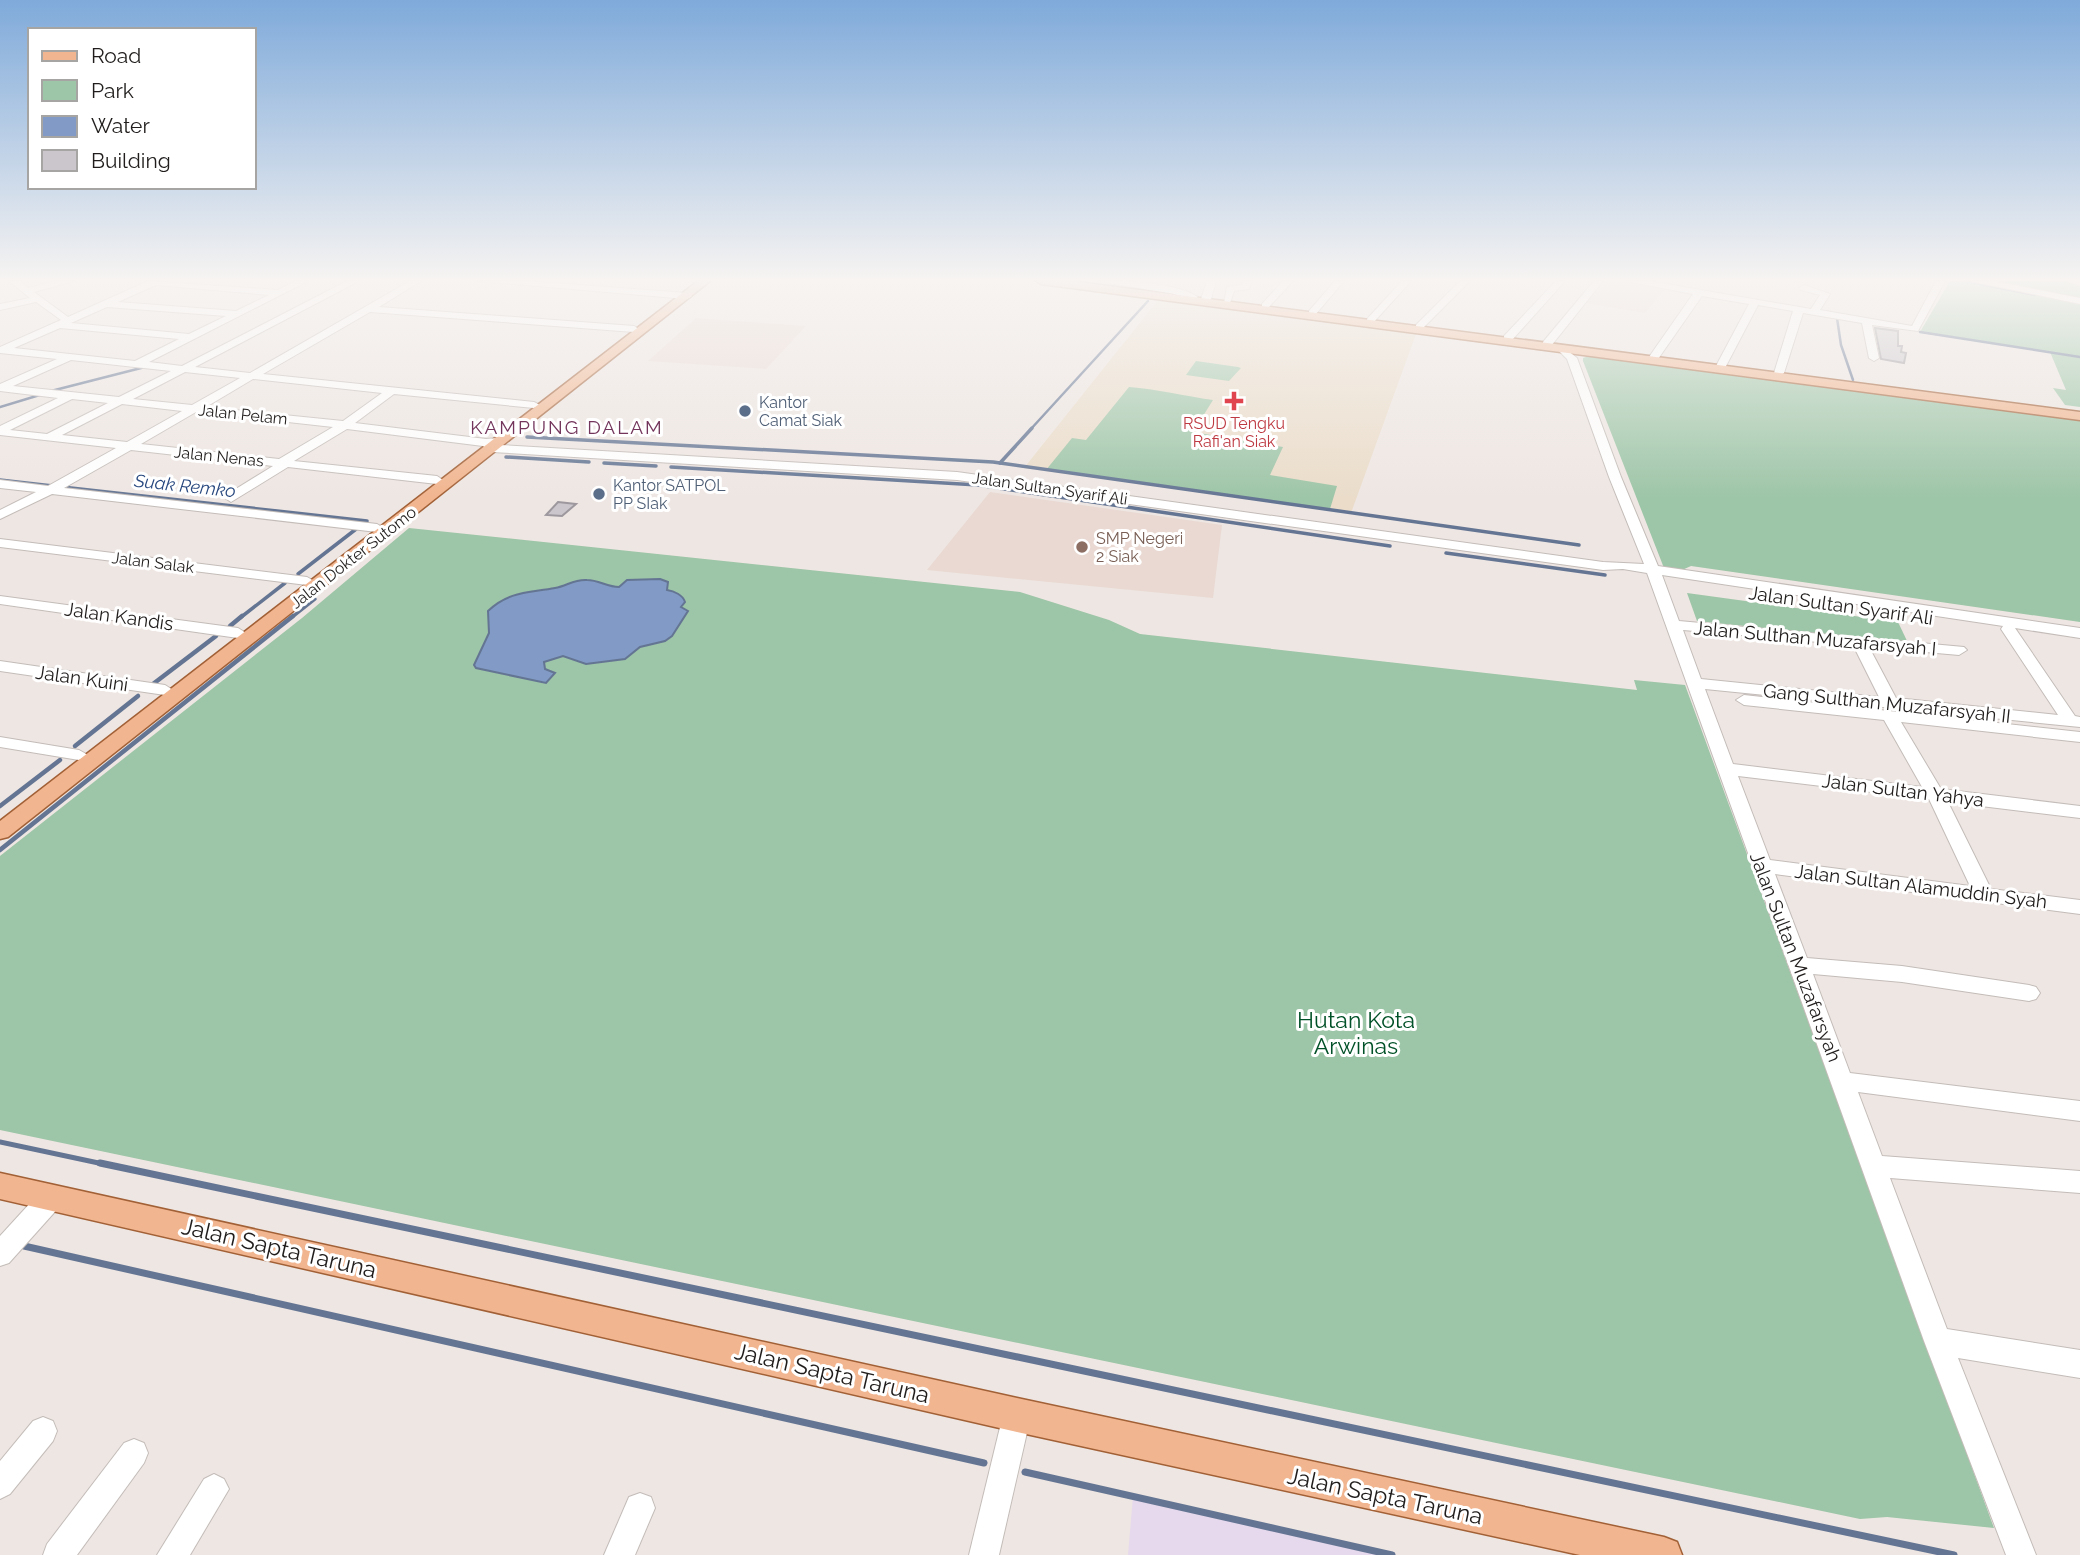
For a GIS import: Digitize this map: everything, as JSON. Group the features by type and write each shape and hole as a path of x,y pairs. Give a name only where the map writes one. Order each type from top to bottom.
{"main road":[{"name":"Jalan Dokter Sutomo","path":"0,818 238,633 285,604 366,527 493,444 534,405 601,354"},
{"name":"Jalan Dokter Sutomo","path":"0,832 285,604 608,354"},
{"path":"1579,354 1721,366 2080,414"},
{"path":"1626,354 1680,363 2059,411"},
{"name":"Jalan Sapta Taruna","path":"0,1186 1017,1415 1664,1555"}],"street":[{"path":"43,354 534,405"},
{"path":"139,363 157,354"},
{"path":"48,438 213,354"},
{"path":"0,515 68,481 292,354"},
{"name":"Jalan Sultan Muzafarsyah","path":"1573,354 1938,1341 2021,1555"},
{"path":"1654,357 1656,354"},
{"path":"1721,366 1726,354"},
{"path":"1779,373 1785,354"},
{"path":"1873,354 1874,358"},
{"path":"0,388 71,356"},
{"name":"Jalan Pelam","path":"0,388 345,425 493,444"},
{"path":"231,498 345,425 392,390"},
{"path":"0,431 70,396"},
{"name":"Jalan Nenas","path":"0,431 437,480"},
{"name":"Jalan Sultan Syarif Ali","path":"493,444 604,456 957,476 1603,566 1620,573 1654,574 2080,633"},
{"path":"0,484 366,527"},
{"name":"Jalan Salak","path":"0,543 307,581"},
{"name":"Jalan Sultan Syarif Ali","path":"1654,574 2080,640"},
{"name":"Jalan Kandis","path":"0,600 238,633"},
{"name":"Jalan Sulthan Muzafarsyah I","path":"1672,625 1958,650"},
{"path":"2008,629 2075,722"},
{"path":"1859,642 1890,710 1984,894"},
{"name":"Jalan Kuini","path":"0,666 165,690"},
{"path":"1696,689 1890,710 2080,737"},
{"name":"Gang Sulthan Muzafarsyah II","path":"1890,710 2075,722"},
{"path":"0,742 79,755"},
{"name":"Jalan Sultan Yahya","path":"1726,769 2080,813"},
{"name":"Jalan Sultan Alamuddin Syah","path":"1762,866 2080,907"},
{"path":"1801,965 1902,974 2029,993"},
{"path":"1842,1081 2080,1111"},
{"path":"1874,1166 2080,1182"},
{"path":"0,1254 52,1197"},
{"path":"1938,1341 2080,1364"},
{"path":"984,1555 1017,1415"},
{"path":"0,1484 43,1431"},
{"path":"58,1555 134,1453"},
{"path":"172,1555 214,1489"},
{"path":"619,1555 640,1508"}],"shaded area":[{"path":"656,354 780,354 766,369 648,361"},
{"name":"RSUD Tengku Rafi'an Siak","path":"1115,354 1409,354 1351,513 1024,468"},
{"name":"SMP Negeri 2 Siak","path":"990,492 1222,525 1213,598 927,570"},
{"path":"1133,1496 1392,1555 1128,1555"}],"green space":[{"path":"2051,354 2080,354 2080,407 2065,405 2053,388 2066,390"},
{"path":"1589,356 2080,418 2080,622 1691,566 1682,570 1664,568 1583,361 1583,358"},
{"path":"1196,361 1241,368 1229,381 1186,375"},
{"path":"1129,387 1213,400 1193,432 1283,447 1270,475 1337,486 1330,509 1046,470 1072,438 1086,440"},
{"name":"Hutan Kota Arwinas","path":"409,528 1020,592 1109,620 1140,634 1637,690 1634,680 1685,685 1994,1528 1887,1517 1860,1519 0,1130 0,856 302,618"},
{"path":"1687,593 1898,622 1908,643 1697,621"}],"water":[{"path":"660,579 668,582 667,590 682,597 685,602 681,607 688,611 672,636 665,641 640,647 625,659 586,664 563,656 544,662 545,669 555,673 546,683 476,668 474,665 489,633 488,611 504,600 582,580 619,587 627,580"}],"building":[{"path":"1880,354 1906,354 1904,363 1881,359"},
{"path":"558,502 576,504 562,516 546,515"}],"waterway":[{"path":"1030,430 1100,354"},
{"path":"1844,354 1853,380"},
{"path":"2058,354 2080,357"},
{"path":"51,391 145,367"},
{"path":"0,407 43,394"},
{"path":"1000,463 1032,428"},
{"path":"527,437 1000,463"},
{"path":"506,457 589,462"},
{"path":"604,463 656,466"},
{"path":"1000,463 1579,545"},
{"path":"671,467 978,485 1390,546"},
{"name":"Suak Remko","path":"0,480 53,486"},
{"name":"Suak Remko","path":"62,487 367,521"},
{"path":"298,574 360,526"},
{"path":"1446,553 1605,575"},
{"path":"240,618 285,583"},
{"path":"291,618 315,599"},
{"path":"230,626 242,616"},
{"path":"0,850 293,616"},
{"path":"153,684 216,636"},
{"path":"75,746 138,696"},
{"path":"0,806 60,760"},
{"path":"0,1142 108,1165"},
{"path":"100,1163 1954,1555"},
{"path":"24,1246 984,1463"},
{"path":"1025,1472 1392,1555"}],"place":[{"name":"RSUD Tengku Rafi'an Siak","path":"1234,401"},
{"name":"Kantor Camat Siak","path":"745,411"},
{"name":"Kantor SATPOL PP SIak","path":"599,494"},
{"name":"SMP Negeri 2 Siak","path":"1082,547"}],"district":[{"name":"KAMPUNG DALAM","path":"567,427"}]}
